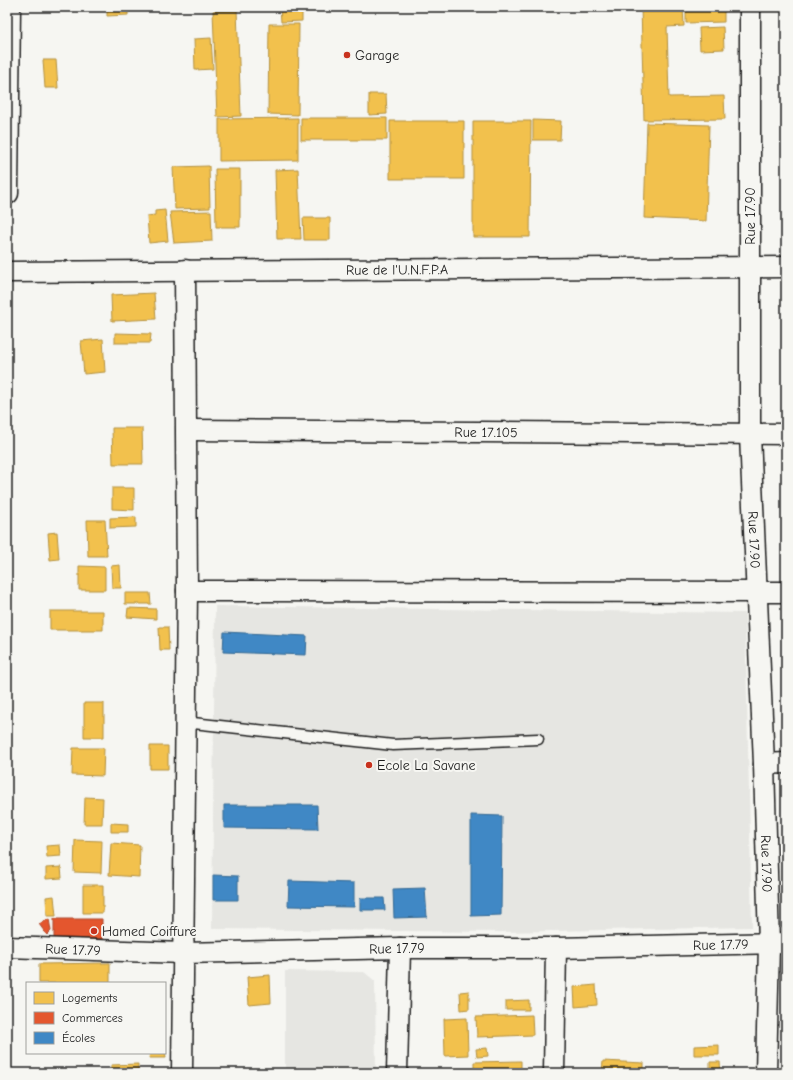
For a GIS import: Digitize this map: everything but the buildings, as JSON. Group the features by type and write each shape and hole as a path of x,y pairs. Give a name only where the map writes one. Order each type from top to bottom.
{"main road":[{"path":"7,193 9,7"}],"street":[{"name":"Rue 17.90","path":"750,7 750,435 764,764 777,943 766,1073"},
{"name":"Rue de l'U.N.F.P.A","path":"7,272 786,267"},
{"path":"182,1073 184,722 187,591 185,270"},
{"name":"Rue 17.105","path":"187,430 750,435 786,434"},
{"path":"187,591 786,592"},
{"path":"764,764 786,764"},
{"name":"Rue 17.79","path":"7,947 183,953 400,948 556,948 777,943"},
{"path":"397,1073 400,948"},
{"path":"554,1073 556,948"}],"lane":[{"path":"184,722 393,745 538,739"}],"shaded area":[{"path":"215,606 745,613 752,927 501,932 212,929"},
{"path":"285,971 364,972 375,981 376,1073 285,1073"}],"place":[{"name":"Garage","path":"347,55"},
{"name":"Ecole La Savane","path":"369,765"},
{"name":"Hamed Coiffure","path":"94,931"}]}
